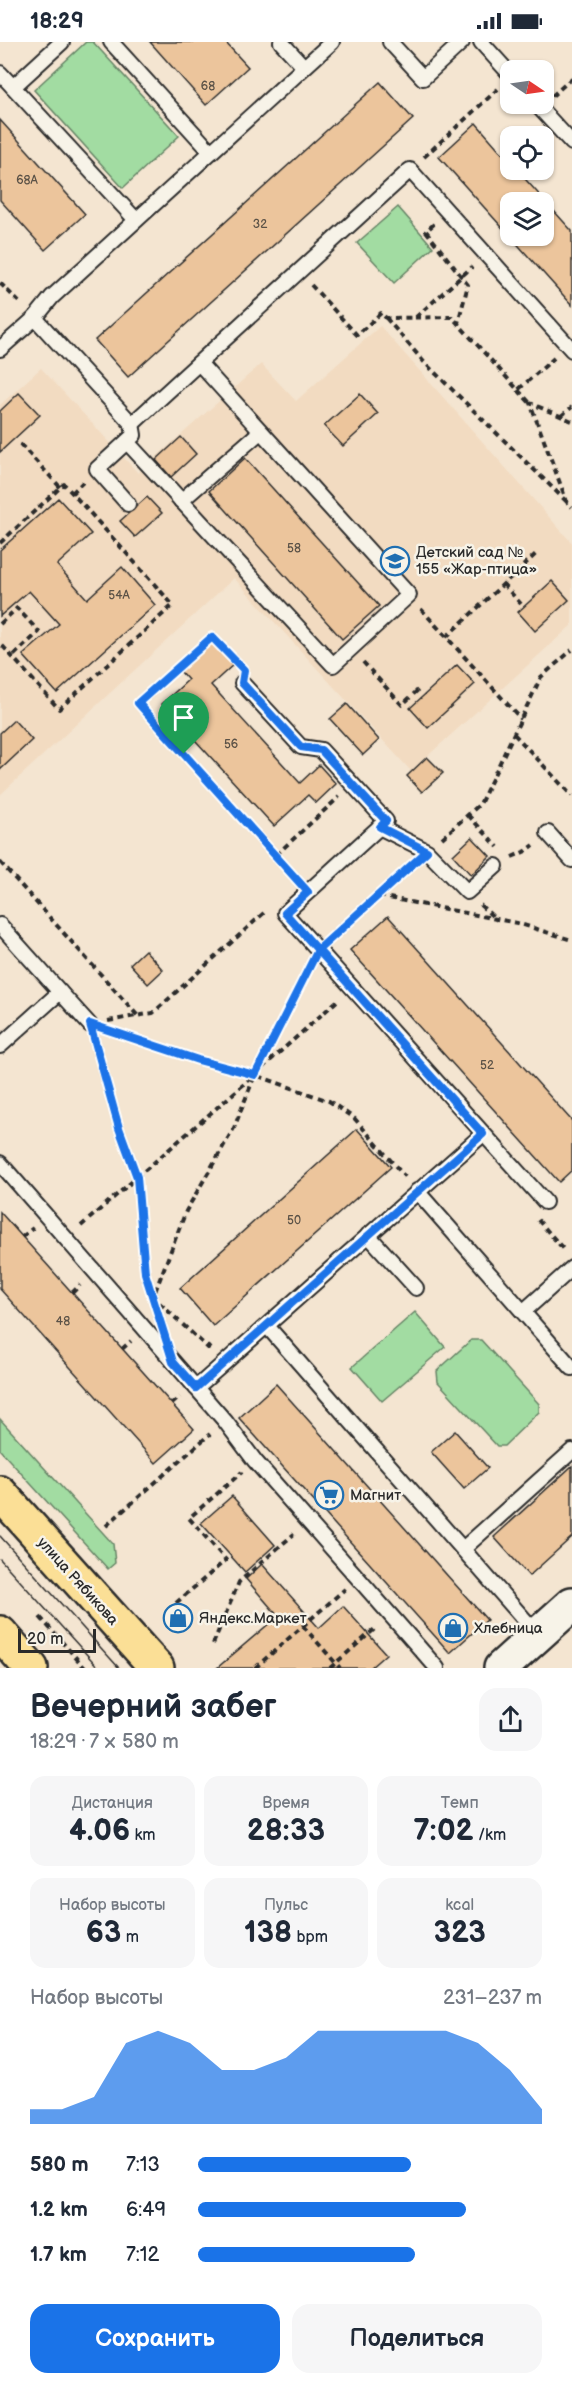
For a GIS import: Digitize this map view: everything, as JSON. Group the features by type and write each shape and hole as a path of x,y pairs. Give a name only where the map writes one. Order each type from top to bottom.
{"main road":[{"name":"улица Рябикова","path":"0,1493 157,1668"},
{"path":"0,1633 31,1668"}],"street":[{"path":"501,1668 572,1605"}],"lane":[{"path":"13,87 62,42"},
{"path":"111,42 211,152"},
{"path":"280,42 304,67"},
{"path":"0,349 34,318 52,297 332,42"},
{"path":"390,42 423,78 462,42"},
{"path":"481,42 500,71"},
{"path":"0,73 136,220"},
{"path":"550,114 572,143"},
{"path":"132,424 410,170 570,348"},
{"path":"34,318 132,424 134,435 97,470 128,504"},
{"path":"127,442 333,665 409,596 199,363"},
{"path":"181,501 260,432"},
{"path":"242,683 301,747 321,750 386,821 285,913 544,1202"},
{"path":"380,827 427,851 467,892 502,862"},
{"path":"548,833 572,860"},
{"path":"0,925 90,1024"},
{"path":"0,1046 60,992"},
{"path":"196,1388 483,1134"},
{"path":"0,1163 196,1388 255,1461 437,1668"},
{"path":"417,1191 572,1368"},
{"path":"368,1235 416,1288"},
{"path":"523,1312 572,1268"},
{"path":"267,1326 538,1635"},
{"path":"463,1549 572,1451"}],"path":[{"path":"554,93 572,78"},
{"path":"410,170 500,86"},
{"path":"448,212 426,231 468,285 458,323"},
{"path":"299,272 357,335 381,313 424,362 572,507"},
{"path":"416,317 461,277"},
{"path":"0,283 34,318"},
{"path":"386,318 452,317 458,323 530,403 567,502"},
{"path":"518,390 570,348"},
{"path":"530,403 572,421"},
{"path":"561,416 572,407"},
{"path":"20,444 61,488"},
{"path":"0,543 64,484 174,605 59,709 0,645"},
{"path":"446,637 537,553"},
{"path":"503,584 521,604"},
{"path":"409,596 521,719"},
{"path":"0,624 17,608 39,633 12,657"},
{"path":"242,683 244,670 212,637 138,703 308,892"},
{"path":"350,649 402,705 419,689"},
{"path":"153,1296 186,1211 234,1128 257,1073 318,950 480,804 541,677 572,650"},
{"path":"514,734 572,796"},
{"path":"276,855 352,785"},
{"path":"468,815 500,850"},
{"path":"502,862 526,852 548,833"},
{"path":"0,862 138,1016"},
{"path":"379,896 517,924 572,940"},
{"path":"90,1024 153,1014 267,911"},
{"path":"66,1239 352,988"},
{"path":"90,1024 198,1060 257,1073 329,1101 355,1119 417,1191"},
{"path":"90,1024 116,1118 137,1177 145,1273 160,1318"},
{"path":"544,1202 531,1212 572,1258"},
{"path":"22,1237 36,1225"},
{"path":"153,1296 208,1348"},
{"path":"106,1526 213,1429"},
{"path":"176,1603 226,1560 189,1518 255,1461"},
{"path":"213,1644 239,1582 308,1521"},
{"path":"255,1668 358,1578"},
{"path":"330,1668 391,1615"},
{"path":"40,1617 86,1668"},
{"path":"303,1626 340,1668"}],"shaded area":[{"name":"Детский сад № 155 «Жар-птица»","path":"380,326 572,543 572,625 411,771 234,578 0,795 0,405 41,368 138,473 261,364 296,401"}],"green space":[{"path":"86,42 93,42 179,136 123,188 34,90"},
{"path":"398,207 433,247 394,283 357,243"},
{"path":"415,1312 445,1347 382,1401 352,1367"},
{"path":"471,1340 481,1340 539,1404 539,1412 504,1446 497,1446 438,1382 437,1371"},
{"path":"0,1419 113,1544 115,1563 108,1569 0,1450"}],"building":[{"path":"150,42 225,42 248,67 206,105"},
{"path":"380,82 413,119 128,377 95,340"},
{"path":"0,120 85,214 45,250 0,200"},
{"path":"476,123 500,151 500,180 526,180 537,192 500,192 500,225 439,157"},
{"path":"554,211 572,231 572,305 519,246 554,246"},
{"path":"19,393 40,415 0,452 0,411"},
{"path":"360,394 378,414 343,446 324,426"},
{"path":"181,437 196,454 171,477 156,460"},
{"path":"245,458 379,606 342,639 209,491"},
{"path":"147,497 162,513 135,537 120,521"},
{"path":"58,498 91,534 57,565 87,599 122,567 155,605 57,693 23,655 59,624 29,591 0,616 0,550"},
{"path":"552,581 569,600 535,631 518,612"},
{"path":"212,641 234,664 211,685 300,783 319,765 336,784 316,803 308,795 274,826 162,704 188,680 180,671"},
{"path":"457,665 475,684 428,728 410,708"},
{"path":"347,704 379,740 363,755 330,719"},
{"path":"14,720 32,740 0,770 0,733"},
{"path":"427,757 443,773 422,792 407,776"},
{"path":"472,837 490,856 471,875 453,855"},
{"path":"388,916 572,1121 572,1170 559,1182 350,950"},
{"path":"145,950 163,970 148,984 130,964"},
{"path":"357,1129 391,1167 213,1326 180,1288"},
{"path":"0,1212 194,1429 156,1463 0,1289"},
{"path":"276,1384 487,1620 450,1653 239,1418"},
{"path":"455,1431 488,1468 464,1489 431,1452"},
{"path":"572,1466 572,1537 529,1576 494,1537"},
{"path":"232,1496 275,1545 245,1572 201,1523"},
{"path":"262,1564 319,1628 343,1606 386,1654 370,1668 217,1668 278,1616 246,1579"}],"tram line":[{"path":"0,1536 119,1668"},
{"path":"0,1559 99,1668"}],"place":[{"name":"Детский сад № 155 «Жар-птица»","path":"395,561"},
{"name":"Магнит","path":"329,1495"},
{"name":"Яндекс.Маркет","path":"178,1618"},
{"name":"Хлебница","path":"453,1628"}],"route":[{"path":"184,754 138,703 212,637 244,670 242,683 301,747 321,750 386,821 380,827 427,851 318,950 483,1134 196,1388 173,1362 145,1273 137,1177 119,1128 90,1024 198,1060 255,1075 318,950 285,913 308,892 184,754"}]}
